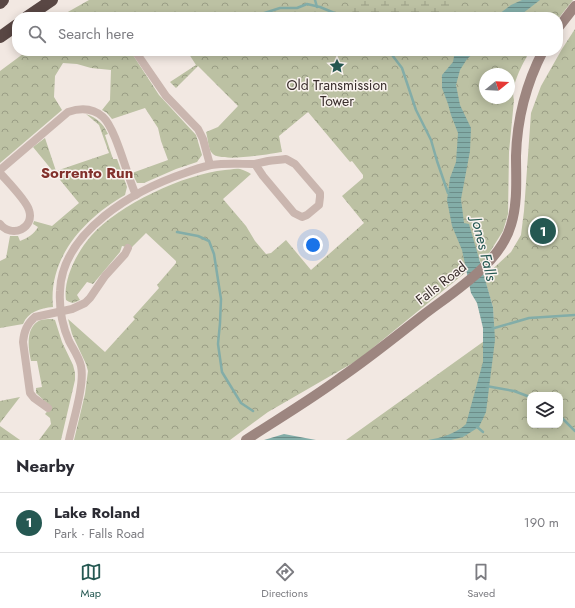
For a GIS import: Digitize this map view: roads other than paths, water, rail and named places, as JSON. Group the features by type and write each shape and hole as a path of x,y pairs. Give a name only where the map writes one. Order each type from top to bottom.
{"highway":[{"path":"34,12 52,0"},
{"path":"0,37 12,29"}],"main road":[{"path":"563,22 575,6"},
{"name":"Falls Road","path":"246,440 345,375 464,284 484,267 502,246 512,224 519,121 526,91 540,56"}],"street":[{"path":"138,56 166,96 198,129 203,138 210,165"},
{"path":"0,170 68,112 82,109 89,110 98,113 104,118 110,127 136,195"},
{"path":"69,440 81,383 81,374 80,366 67,337 60,311 60,289 63,273 75,248 87,231 103,216 136,195 168,179 210,165 255,164 286,159 291,160 320,194 319,205 307,215 302,216 294,213 263,176 255,164"},
{"path":"0,173 27,204 30,212 30,219 26,226 20,230 12,232 6,230 0,224"},
{"path":"48,408 34,398 30,393 24,355 24,333 30,321 35,317 72,309 85,303 105,276 125,254 128,248"}],"water":[{"path":"522,0 540,0 524,12 502,12 511,5"},
{"path":"454,56 470,56 460,70 456,85 460,105 471,128 470,151 461,199 464,223 469,224 493,307 495,340 486,412 479,427 463,437 451,440 428,440 448,435 466,424 483,362 483,328 477,303 471,293 462,250 452,226 447,200 450,178 456,162 458,133 442,88 442,75 453,62"},
{"path":"284,434 316,440 264,440"}],"waterway":[{"path":"315,0 317,7"},
{"path":"268,12 280,8 297,8 307,4 332,12"},
{"path":"393,56 402,68 416,110 431,140 448,193 450,194"},
{"path":"177,232 198,236 209,241 214,254 221,299 218,344 222,372 241,403 253,411"},
{"path":"491,329 529,318 575,315"},
{"path":"486,386 514,391 527,396"},
{"path":"563,419 575,431"},
{"path":"476,426 483,432"}],"place":[{"name":"Old Transmission Tower","path":"337,66"},
{"name":"Lake Roland","path":"543,231"}],"district":[{"name":"Sorrento Run","path":"87,173"}],"water label":[{"name":"Jones Falls","path":"484,249"}]}
